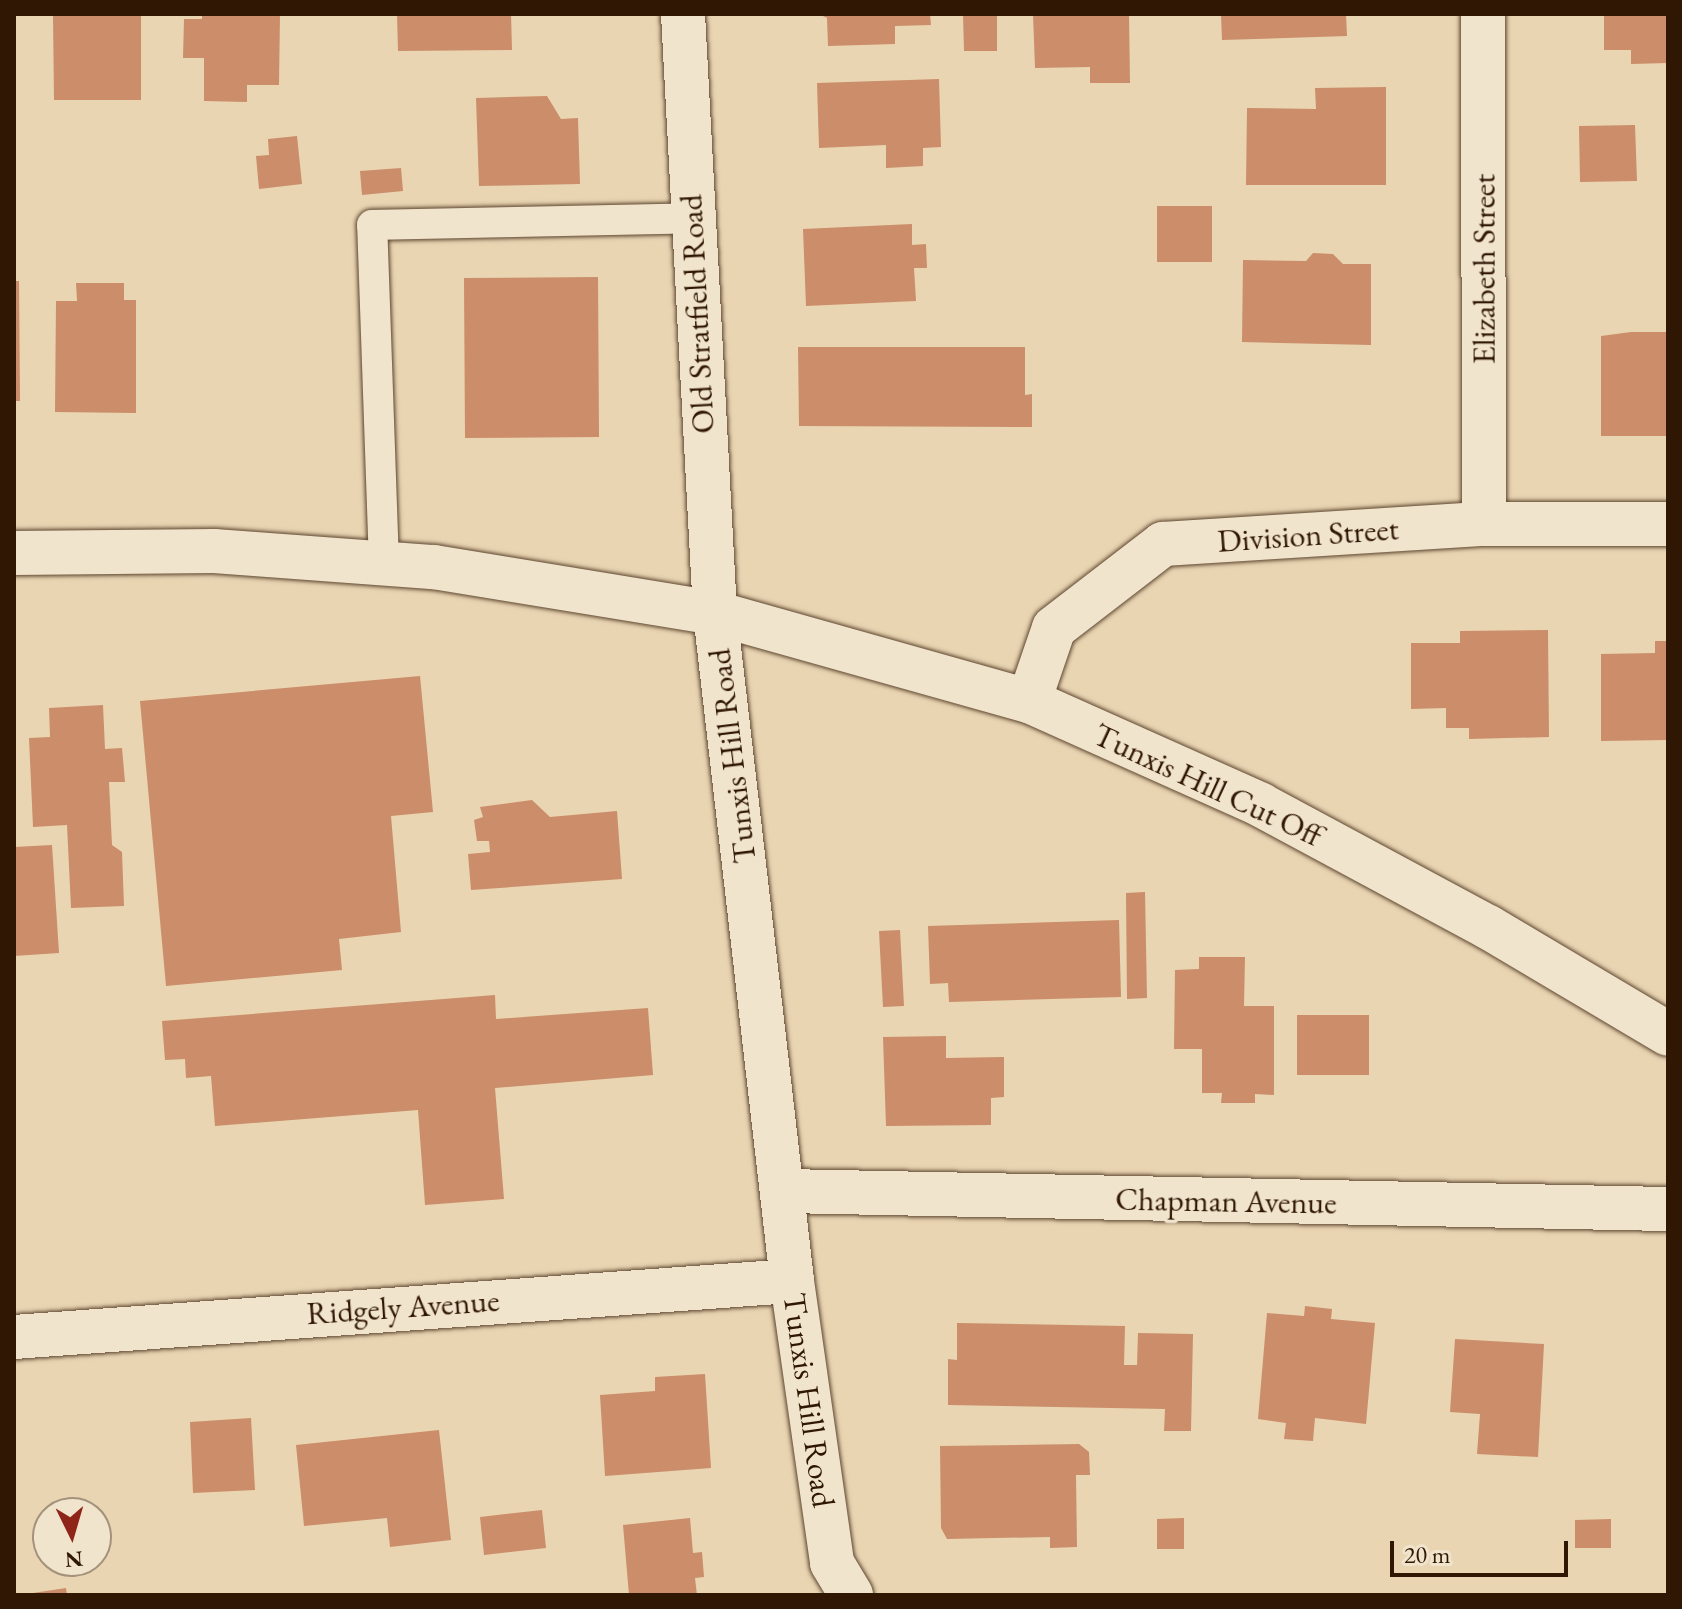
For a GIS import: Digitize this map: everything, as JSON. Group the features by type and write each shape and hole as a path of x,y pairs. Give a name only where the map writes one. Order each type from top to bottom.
{"street":[{"name":"Old Stratfield Road","path":"683,14 715,613"},
{"name":"Elizabeth Street","path":"1483,14 1484,524"},
{"name":"Division Street","path":"1029,701 1054,628 1163,544 1484,524 1668,524"},
{"name":"Tunxis Hill Road","path":"14,553 214,551 384,564 715,613 785,1191 792,1281 839,1584"},
{"name":"Tunxis Hill Cut Off","path":"715,613 1029,701 1261,805 1488,927 1668,1034"},
{"name":"Chapman Avenue","path":"785,1191 1668,1209"},
{"name":"Ridgely Avenue","path":"14,1337 792,1281"}],"lane":[{"path":"384,564 372,225 693,218"}],"building":[{"path":"53,14 141,14 141,100 54,100"},
{"path":"202,14 280,14 279,85 247,85 247,102 204,101 204,58 183,58 184,19 202,19"},
{"path":"397,14 511,14 512,50 398,51"},
{"path":"819,14 930,14 931,25 895,26 895,44 828,46 827,18"},
{"path":"963,14 997,14 997,51 964,51"},
{"path":"1033,14 1129,14 1130,83 1090,83 1090,67 1035,68"},
{"path":"1221,14 1346,14 1347,36 1222,40"},
{"path":"1604,14 1668,14 1668,63 1631,64 1631,50 1604,50"},
{"path":"939,79 941,147 923,148 923,166 886,168 886,145 819,148 817,83"},
{"path":"1386,87 1386,185 1246,185 1247,108 1316,109 1315,88"},
{"path":"547,96 561,119 578,118 580,184 479,186 476,98"},
{"path":"1635,125 1637,181 1580,182 1579,126"},
{"path":"297,136 302,184 259,189 256,156 269,155 268,139"},
{"path":"401,168 403,191 362,195 360,171"},
{"path":"1157,206 1212,206 1212,262 1157,262"},
{"path":"912,224 912,245 926,244 927,268 914,268 916,301 806,306 803,229"},
{"path":"1313,253 1333,254 1343,264 1371,264 1371,345 1242,342 1243,260 1306,261"},
{"path":"598,277 599,437 465,438 464,278"},
{"path":"14,281 19,281 20,401 14,401"},
{"path":"76,283 124,283 124,300 136,300 136,413 55,412 56,301 77,301"},
{"path":"1668,332 1668,436 1601,436 1601,336"},
{"path":"798,347 1025,347 1025,395 1032,394 1032,427 799,426"},
{"path":"1548,630 1549,737 1469,739 1469,728 1446,728 1446,708 1411,709 1411,643 1460,643 1460,631"},
{"path":"1655,641 1668,641 1668,740 1601,741 1601,654 1655,653"},
{"path":"420,676 433,812 391,816 401,932 339,939 342,970 166,986 140,701"},
{"path":"103,705 105,749 122,748 125,782 109,782 112,845 122,852 124,906 71,908 67,825 33,827 29,738 50,737 49,708"},
{"path":"532,800 550,817 617,811 622,879 471,890 468,854 490,852 489,841 477,841 474,820 483,817 480,807"},
{"path":"52,845 59,953 14,956 14,847"},
{"path":"1145,892 1147,998 1127,999 1126,893"},
{"path":"1119,920 1121,997 949,1002 948,983 930,984 928,926"},
{"path":"900,930 904,1006 883,1007 879,931"},
{"path":"1199,957 1245,957 1244,1006 1274,1006 1274,1095 1255,1094 1255,1103 1221,1103 1222,1093 1202,1093 1202,1049 1174,1049 1175,970 1199,969"},
{"path":"495,995 496,1019 648,1008 653,1075 495,1088 504,1199 425,1205 418,1110 215,1126 211,1076 186,1078 185,1059 165,1060 162,1021"},
{"path":"1297,1015 1369,1015 1369,1075 1297,1075"},
{"path":"946,1036 946,1058 1004,1057 1004,1097 991,1098 991,1125 886,1126 883,1037"},
{"path":"1305,1306 1332,1309 1331,1319 1375,1323 1366,1424 1315,1418 1313,1441 1284,1439 1286,1423 1258,1419 1267,1313 1304,1316"},
{"path":"957,1323 1125,1326 1124,1365 1137,1365 1138,1333 1193,1334 1191,1431 1164,1431 1165,1409 948,1405 948,1359 957,1360"},
{"path":"1455,1339 1544,1344 1538,1457 1477,1454 1480,1414 1450,1412"},
{"path":"705,1374 711,1468 605,1476 600,1395 655,1391 655,1377"},
{"path":"251,1418 255,1490 193,1493 190,1422"},
{"path":"439,1430 451,1540 390,1547 387,1518 304,1526 296,1445"},
{"path":"1079,1444 1089,1452 1090,1475 1076,1475 1077,1547 1050,1548 1050,1537 947,1539 941,1528 940,1446"},
{"path":"542,1510 546,1548 484,1555 480,1517"},
{"path":"690,1518 693,1553 702,1552 704,1577 695,1578 697,1595 629,1595 623,1525"},
{"path":"1184,1518 1184,1549 1157,1549 1157,1519"},
{"path":"1611,1519 1611,1548 1575,1548 1575,1520"},
{"path":"66,1588 67,1595 33,1593"}]}
